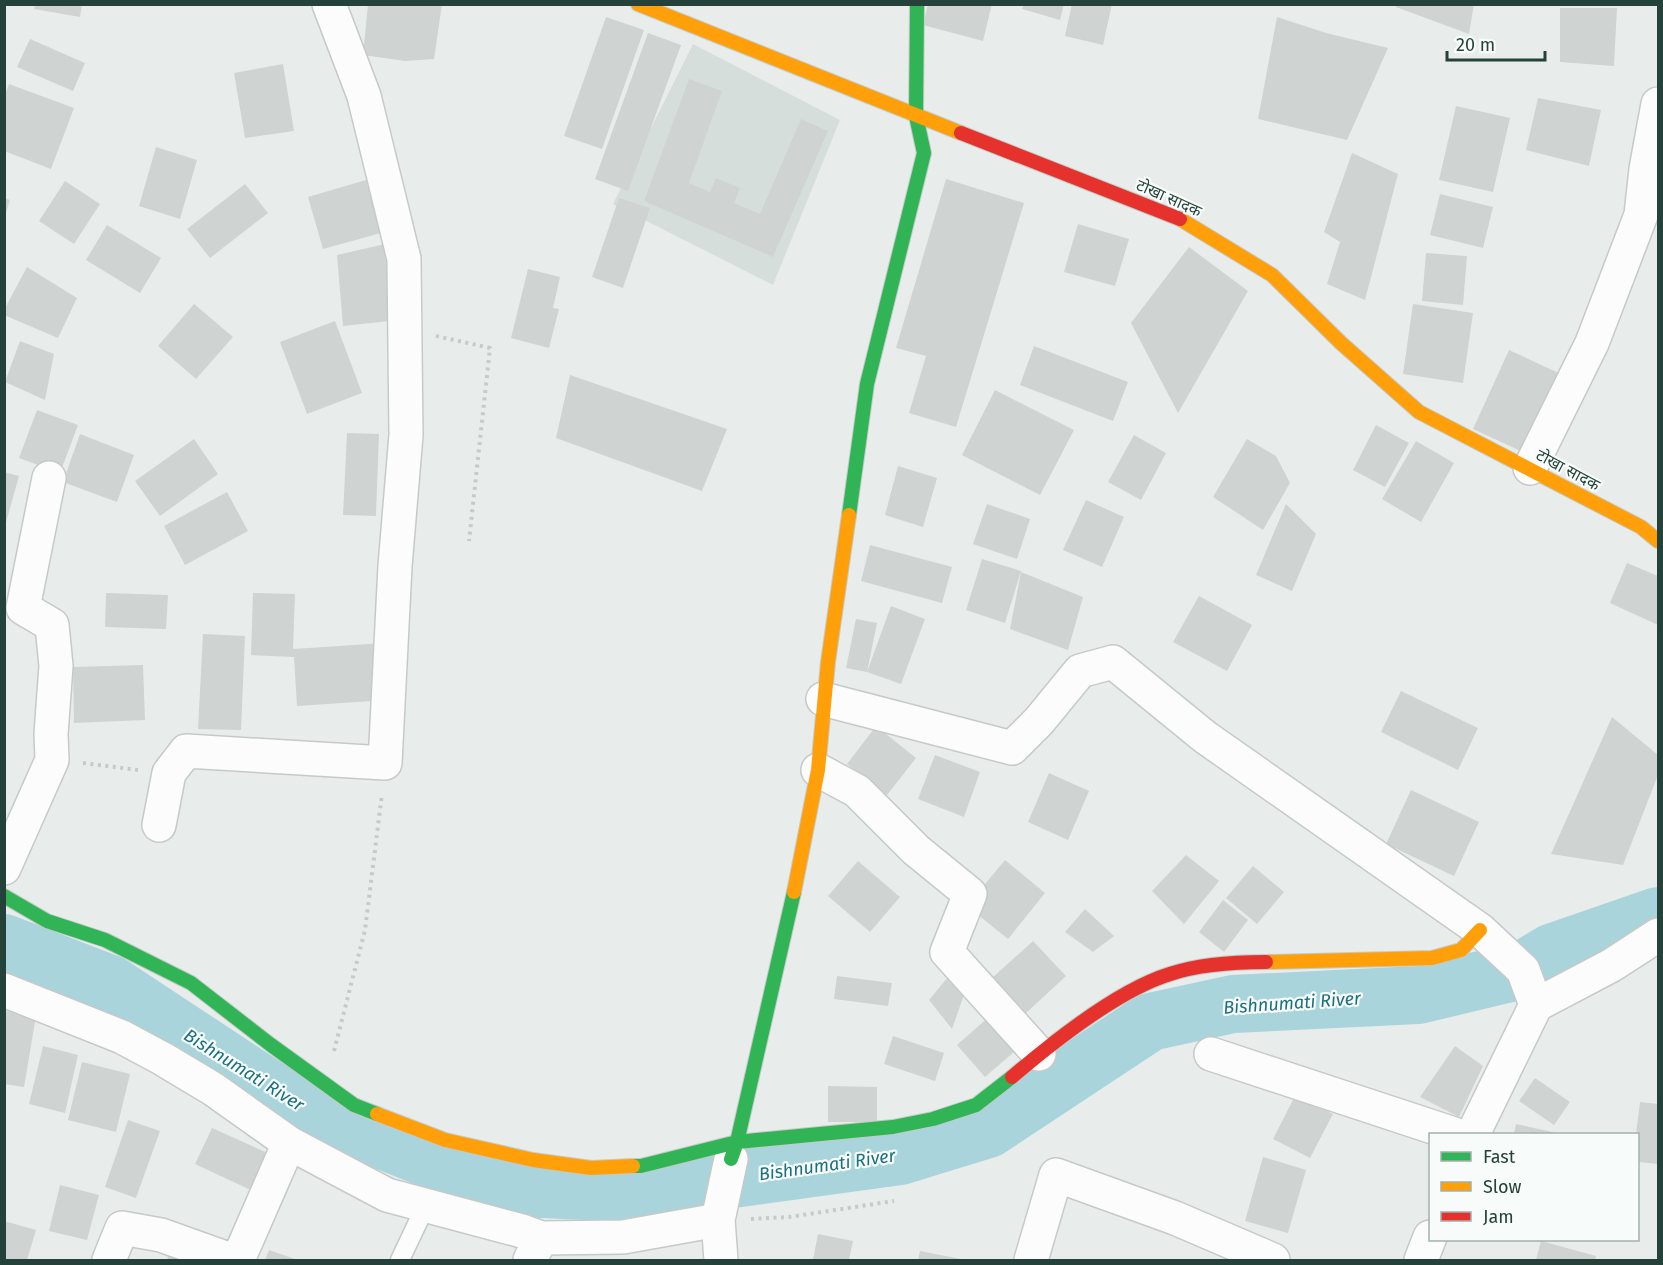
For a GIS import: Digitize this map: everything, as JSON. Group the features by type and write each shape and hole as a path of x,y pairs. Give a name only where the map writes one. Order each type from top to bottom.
{"street":[{"path":"159,825 169,773 186,751 385,763 395,566 406,435 404,259 364,96 329,4"},
{"name":"टोखा सादक","path":"638,4 916,116 1178,217 1272,275 1341,344 1419,412 1641,527 1659,541"},
{"path":"721,1260 719,1216 806,837 818,770 823,699 867,384 924,153 916,116 918,4"},
{"path":"1530,468 1596,332 1641,215 1652,171 1659,104"},
{"path":"4,868 52,760 51,734 56,666 52,625 14,608 49,478"},
{"path":"823,699 1012,748 1039,721 1080,671 1113,662 1205,737 1479,930 1523,970 1536,1005"},
{"path":"818,770 857,791 915,850 969,894 947,951 1039,1054"},
{"path":"4,896 47,921 105,940 191,983 354,1105 445,1140 544,1161 591,1168 641,1166 933,1119 976,1105 995,1092 1039,1054 1100,1010 1142,986 1169,974 1199,967 1244,962 1432,958 1461,950 1479,930"},
{"path":"1473,1133 1536,1005 1612,964 1659,934"},
{"path":"4,990 122,1037 213,1089 289,1143 387,1195 522,1231 536,1249 622,1237 719,1216"},
{"path":"1211,1054 1451,1133"},
{"path":"238,1260 289,1143"},
{"path":"1031,1260 1056,1175 1175,1218 1273,1260"},
{"path":"109,1260 122,1228 161,1235 231,1260"},
{"path":"1421,1260 1429,1241"}],"lane":[{"path":"400,1260 426,1205"}],"path":[{"path":"404,328 489,348 469,541"},
{"path":"52,760 169,773"},
{"path":"325,1084 365,930 385,763"},
{"path":"719,1216 789,1217 894,1201"}],"shaded area":[{"path":"693,44 840,120 773,285 613,204"}],"building":[{"path":"35,4 82,4 80,17 34,9"},
{"path":"368,4 442,4 434,59 405,61 363,55"},
{"path":"928,4 992,4 983,41 923,25"},
{"path":"1024,4 1064,4 1060,20 1022,9"},
{"path":"1072,4 1112,4 1103,45 1065,36"},
{"path":"1396,4 1474,4 1469,34 1396,7"},
{"path":"1560,8 1617,8 1614,66 1560,62"},
{"path":"606,17 644,30 602,149 564,136"},
{"path":"1277,17 1326,33 1388,48 1347,140 1258,119"},
{"path":"648,33 681,45 628,191 595,179"},
{"path":"30,39 85,63 73,91 17,67"},
{"path":"283,64 294,131 245,138 234,73"},
{"path":"689,79 722,91 689,183 710,192 716,178 740,188 734,203 760,214 801,119 828,131 773,257 644,201"},
{"path":"9,84 74,108 51,169 4,151 4,97"},
{"path":"1538,98 1601,110 1589,166 1526,150"},
{"path":"1456,106 1510,118 1493,192 1439,180"},
{"path":"156,147 197,160 180,219 139,206"},
{"path":"1352,153 1398,174 1365,300 1327,284 1340,242 1324,232"},
{"path":"946,179 1024,203 956,427 909,413 926,356 896,348"},
{"path":"366,180 381,233 323,249 308,197"},
{"path":"65,181 100,204 74,244 39,221"},
{"path":"245,184 268,213 210,258 187,229"},
{"path":"1440,194 1493,207 1483,248 1430,235"},
{"path":"4,198 10,200 5,216 4,216"},
{"path":"619,198 650,208 623,288 592,277"},
{"path":"1078,224 1129,239 1115,286 1064,272"},
{"path":"107,225 161,258 140,293 86,260"},
{"path":"385,244 389,321 343,326 337,255"},
{"path":"1189,247 1248,291 1178,413 1131,323"},
{"path":"1426,253 1467,256 1463,305 1422,301"},
{"path":"27,267 77,298 58,338 4,315 4,310"},
{"path":"528,269 560,277 553,308 559,309 549,348 511,338"},
{"path":"194,304 233,337 196,379 158,346"},
{"path":"1413,304 1473,313 1463,383 1403,374"},
{"path":"335,321 362,393 307,414 280,342"},
{"path":"20,341 54,354 45,400 5,382"},
{"path":"1034,346 1128,382 1113,421 1020,385"},
{"path":"1509,350 1563,375 1527,454 1473,429"},
{"path":"570,375 727,429 702,491 556,438"},
{"path":"995,390 1074,430 1040,495 962,455"},
{"path":"37,410 78,425 60,473 19,458"},
{"path":"1376,425 1409,443 1385,487 1353,470"},
{"path":"347,433 379,434 376,516 343,515"},
{"path":"80,434 134,455 117,502 63,482"},
{"path":"1134,435 1166,453 1141,500 1108,482"},
{"path":"194,439 218,474 160,516 135,481"},
{"path":"1247,439 1276,456 1290,483 1263,530 1213,497"},
{"path":"1416,441 1454,463 1421,522 1382,499"},
{"path":"898,466 937,478 923,527 885,515"},
{"path":"4,472 19,476 5,526 4,526"},
{"path":"227,492 248,531 185,565 164,526"},
{"path":"1086,500 1124,517 1102,567 1063,550"},
{"path":"987,504 1030,519 1017,559 973,544"},
{"path":"1286,504 1316,534 1292,591 1256,575"},
{"path":"870,545 952,567 942,603 861,581"},
{"path":"982,559 1021,571 1005,623 966,610"},
{"path":"1627,563 1658,576 1658,625 1610,603"},
{"path":"1021,572 1083,597 1068,650 1010,629"},
{"path":"106,593 168,595 166,629 105,627"},
{"path":"253,593 295,594 293,649 384,643 387,700 297,706 294,657 251,655"},
{"path":"1199,596 1252,625 1227,671 1173,642"},
{"path":"891,606 925,619 901,684 867,672"},
{"path":"856,619 877,623 867,672 846,668"},
{"path":"203,634 245,636 241,730 198,729"},
{"path":"143,665 145,720 74,723 73,667"},
{"path":"1401,691 1478,728 1458,770 1381,732"},
{"path":"1612,717 1658,755 1658,775 1623,865 1551,854"},
{"path":"876,726 916,758 887,795 847,764"},
{"path":"935,755 980,772 964,817 918,799"},
{"path":"1049,773 1089,791 1068,840 1028,822"},
{"path":"1411,790 1479,822 1454,876 1386,844"},
{"path":"1186,855 1219,881 1184,924 1152,891"},
{"path":"1005,860 1045,893 1008,939 967,906"},
{"path":"858,861 900,897 870,932 828,896"},
{"path":"1253,866 1284,892 1257,924 1226,898"},
{"path":"1223,900 1248,920 1224,952 1199,932"},
{"path":"1085,909 1114,936 1093,952 1065,932"},
{"path":"1033,941 1066,976 1025,1014 991,979"},
{"path":"837,976 892,983 888,1006 834,999"},
{"path":"948,977 965,992 952,1029 929,1000"},
{"path":"5,1011 36,1016 24,1087 4,1084"},
{"path":"992,1014 1021,1046 985,1077 957,1045"},
{"path":"893,1036 944,1053 935,1081 884,1064"},
{"path":"43,1046 78,1055 65,1113 29,1104"},
{"path":"1455,1046 1483,1066 1459,1117 1420,1097"},
{"path":"82,1062 130,1074 116,1132 68,1120"},
{"path":"1535,1078 1570,1102 1554,1125 1519,1101"},
{"path":"828,1086 877,1087 877,1122 828,1122"},
{"path":"1296,1094 1333,1114 1310,1158 1273,1139"},
{"path":"1640,1102 1658,1104 1658,1164 1639,1162 1639,1133 1636,1133"},
{"path":"128,1120 160,1131 136,1198 105,1187"},
{"path":"1516,1124 1556,1133 1514,1133"},
{"path":"212,1128 272,1155 255,1192 195,1164"},
{"path":"1263,1157 1306,1170 1288,1233 1245,1221"},
{"path":"60,1185 99,1195 87,1240 49,1231"},
{"path":"4,1221 36,1230 27,1260 4,1260"},
{"path":"818,1234 853,1241 849,1260 813,1260"},
{"path":"1541,1241 1596,1256 1595,1260 1536,1260"},
{"path":"269,1250 298,1260 265,1260"},
{"path":"170,1251 199,1260 167,1260"},
{"path":"920,1251 961,1259 961,1260 918,1260"}],"waterway":[{"name":"Bishnumati River","path":"4,943 110,984 292,1104 500,1187 630,1193 900,1156 988,1129 1150,1022 1233,1004 1418,995 1523,970 1551,953 1658,916"}],"traffic: fast":[{"path":"849,515 867,384 924,153 916,116 917,4"},
{"path":"731,1159 737,1142 794,892"},
{"path":"4,896 47,921 105,940 191,983 354,1105 377,1114"},
{"path":"633,1166 737,1142 893,1127 933,1119 976,1105 1012,1077"}],"traffic: slow":[{"path":"638,4 961,133"},
{"path":"1180,219 1272,275 1341,343 1419,412 1641,527 1658,541"},
{"path":"794,892 818,770 828,662 849,515"},
{"path":"1266,962 1432,958 1461,950 1480,930"},
{"path":"377,1114 445,1140 533,1160 591,1168 633,1166"}],"traffic: jam":[{"path":"961,133 1180,219"},
{"path":"1012,1077 1087,1018 1150,982 1170,974 1205,966 1266,962"}]}
